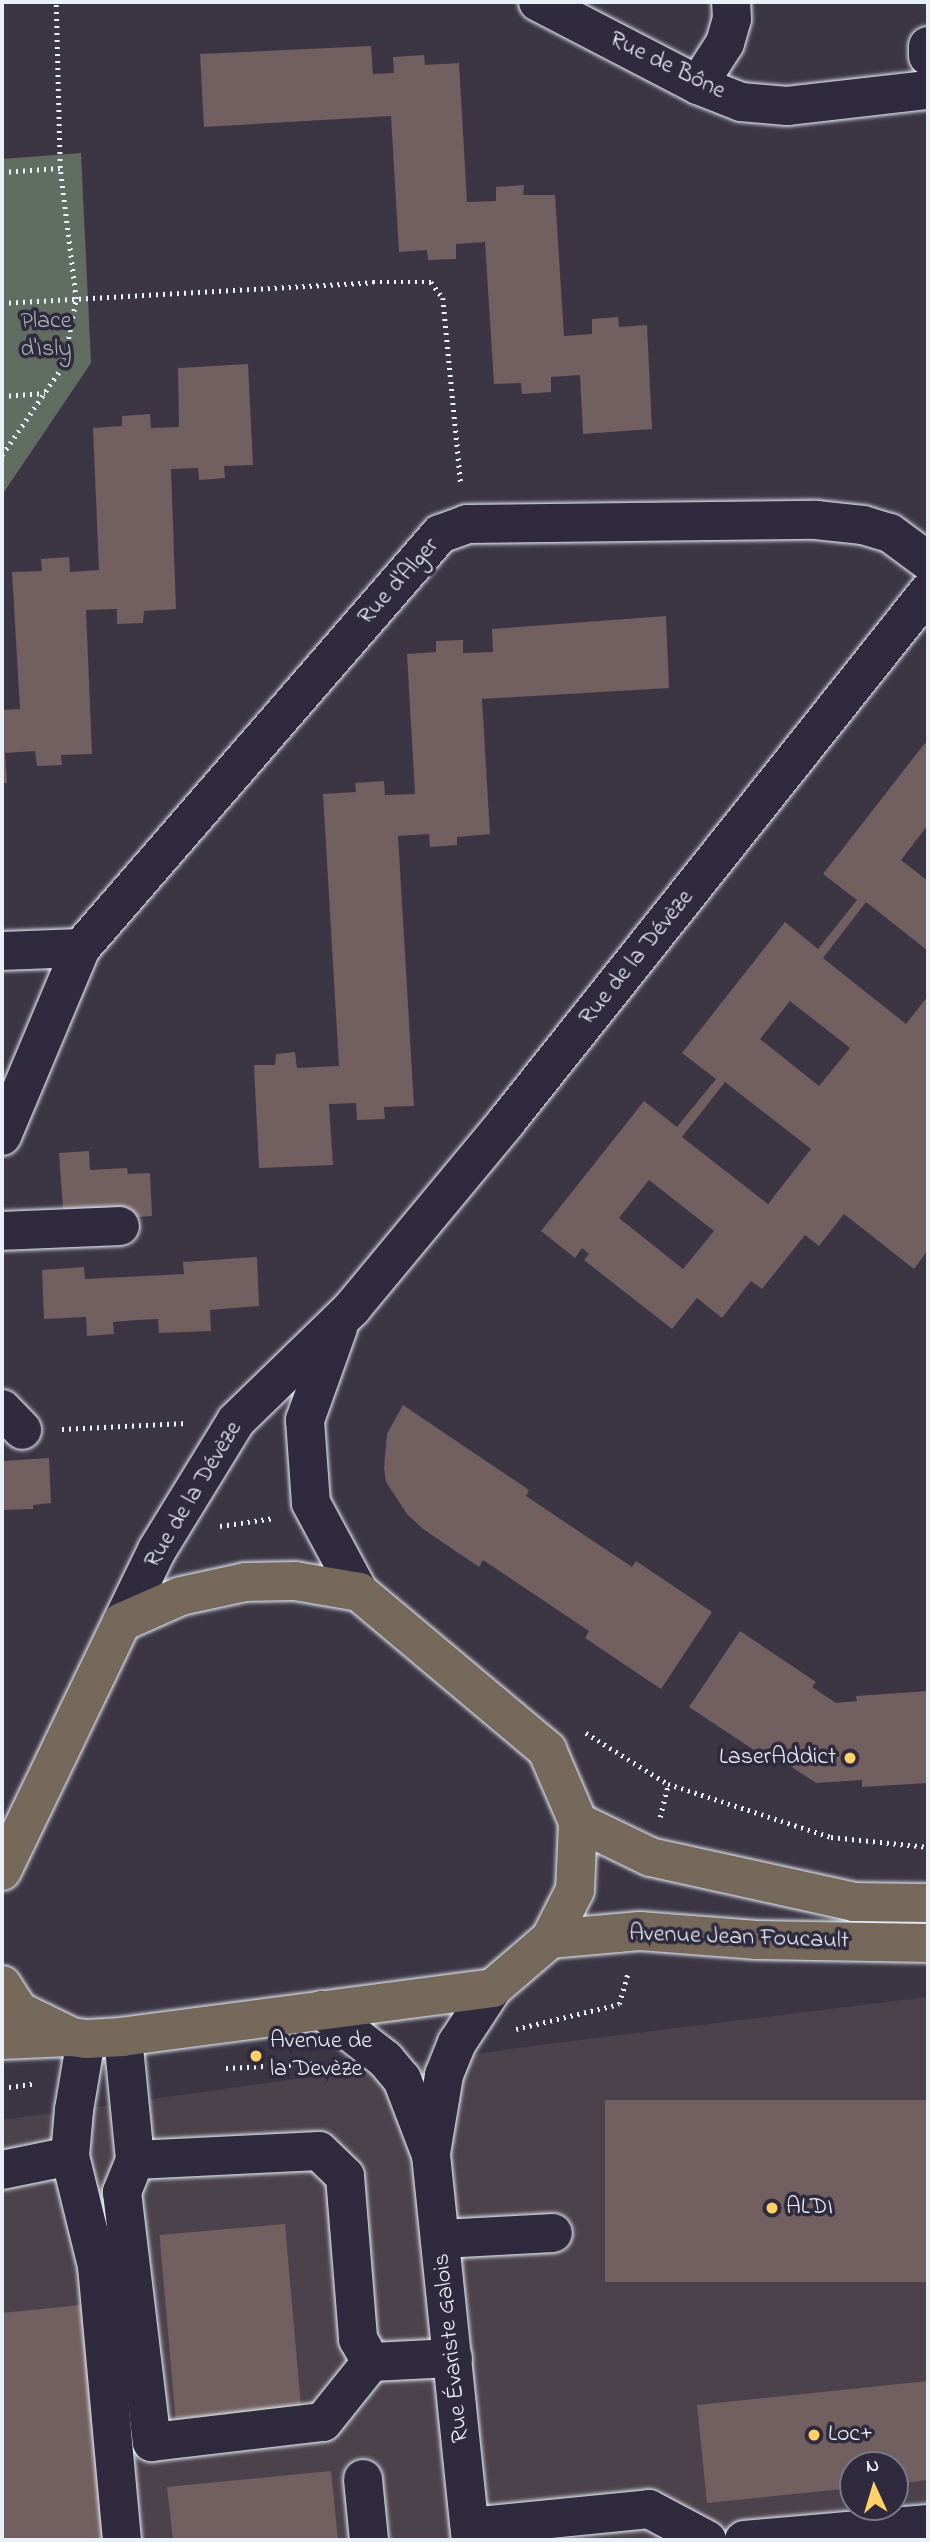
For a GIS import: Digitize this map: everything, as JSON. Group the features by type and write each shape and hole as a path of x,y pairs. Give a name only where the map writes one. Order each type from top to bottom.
{"main road":[{"path":"2,1871 122,1622 181,1596 245,1582 295,1581 359,1592 547,1750 578,1822 575,1890 551,1939 493,1988 94,2038 2,2040"},
{"name":"Avenue Jean Foucault","path":"578,1822 650,1857 854,1902 928,1903"},
{"name":"Avenue Jean Foucault","path":"551,1939 640,1931 757,1940 928,1944"},
{"path":"2,1985 19,2011 94,2038"}],"street":[{"name":"Rue de Bône","path":"538,2 698,85 741,102 787,106 928,90"},
{"path":"698,85 725,43 732,19 731,2"},
{"path":"928,46 928,56"},
{"name":"Rue d'Alger","path":"2,1136 80,948 440,534 467,524 816,520 863,525 890,533 928,561"},
{"name":"Rue de la Dévèze","path":"122,1622 157,1550 236,1421 341,1321 507,1121 928,592"},
{"path":"2,951 80,948"},
{"path":"2,1231 120,1226"},
{"name":"Rue de la Dévèze","path":"341,1321 305,1420 311,1503 359,1592"},
{"name":"Rue Évariste Galois","path":"431,2155 444,2075 457,2043 493,1988"},
{"name":"Rue Évariste Galois","path":"322,2010 385,2059 402,2079 431,2155 442,2239 471,2534"},
{"path":"94,2038 74,2110 70,2157 97,2266 122,2540"},
{"path":"94,2038 135,2161 122,2192 152,2442 323,2422 371,2362 453,2358"},
{"path":"135,2161 318,2151 345,2176 358,2339 371,2362"},
{"path":"2,2169 70,2157"},
{"path":"442,2239 553,2233"},
{"path":"363,2479 369,2540"},
{"path":"471,2534 649,2509 707,2540"},
{"path":"744,2540 928,2524"}],"path":[{"path":"2,455 63,366 76,299 60,168 55,2"},
{"path":"2,172 60,168"},
{"path":"2,303 373,282 431,282 443,298 467,524"},
{"path":"2,396 45,393"},
{"path":"12,1420 236,1421"},
{"path":"650,1857 668,1784 831,1838 928,1847"}],"shaded area":[{"path":"928,1997 928,2540 2,2540 2,2120 540,2045"}],"green space":[{"name":"Place d'Isly","path":"81,153 91,363 2,495 2,159"}],"building":[{"path":"371,46 373,74 394,73 393,57 424,55 425,65 459,63 467,202 496,201 496,187 524,185 523,195 555,195 564,336 592,334 592,319 618,317 619,327 647,325 652,429 583,434 580,375 551,377 551,392 522,394 521,383 494,384 485,242 456,244 456,259 428,260 427,250 399,252 391,116 204,127 200,54"},
{"path":"248,364 253,465 224,466 225,478 199,480 198,468 171,469 176,609 144,611 143,623 117,624 117,609 86,610 92,754 61,755 62,765 37,766 35,751 5,753 7,783 2,783 2,710 20,709 12,572 42,571 41,559 69,557 70,572 99,570 93,428 122,426 122,416 150,414 151,428 179,427 178,368"},
{"path":"666,616 669,688 482,699 490,834 457,837 457,845 430,847 429,834 398,836 414,1106 384,1107 385,1119 357,1120 356,1103 329,1104 333,1165 259,1168 254,1065 275,1065 276,1054 295,1052 297,1068 339,1066 323,794 356,792 355,783 384,781 385,795 415,794 407,654 436,652 436,641 463,640 463,653 493,652 492,629"},
{"path":"925,743 928,746 928,825 901,860 928,881 928,951 866,902 823,958 906,1024 928,996 928,1250 914,1269 844,1214 819,1246 805,1235 762,1289 751,1281 722,1318 697,1298 672,1329 584,1260 589,1254 582,1248 575,1258 541,1231 644,1101 677,1127 716,1079 682,1053 785,922 818,949 857,900 823,874","holes":["790,1001 850,1048 819,1086 760,1039","725,1082 811,1149 768,1204 682,1137","649,1180 714,1231 683,1269 619,1218"]},
{"path":"89,1151 90,1170 127,1168 128,1174 150,1173 152,1216 92,1220 63,1209 59,1153"},
{"path":"257,1257 259,1306 210,1310 211,1331 159,1333 158,1319 113,1322 114,1334 87,1336 86,1317 44,1319 42,1270 84,1267 85,1279 184,1274 183,1262"},
{"path":"403,1405 529,1490 526,1496 632,1567 636,1561 712,1612 661,1689 585,1638 589,1631 483,1560 479,1567 423,1529 407,1514 386,1482 384,1468 387,1434"},
{"path":"49,1458 51,1503 33,1505 33,1509 2,1510 2,1461"},
{"path":"740,1631 816,1682 812,1687 836,1703 857,1701 856,1696 928,1691 928,1783 862,1787 862,1780 816,1783 769,1752 766,1758 689,1707"},
{"name":"ALDI","path":"605,2100 928,2100 928,2282 605,2282"},
{"path":"285,2224 302,2413 176,2424 159,2235"},
{"path":"81,2305 105,2540 2,2540 2,2313"},
{"name":"Loc+","path":"928,2381 928,2480 909,2482 909,2451 839,2451 839,2489 707,2503 697,2405"},
{"path":"331,2471 338,2540 173,2540 167,2487"}],"place":[{"name":"LaserAddict","path":"850,1758"},
{"name":"Avenue de la Devèze","path":"256,2056"},
{"name":"ALDI","path":"772,2208"},
{"name":"Loc+","path":"814,2435"}]}
